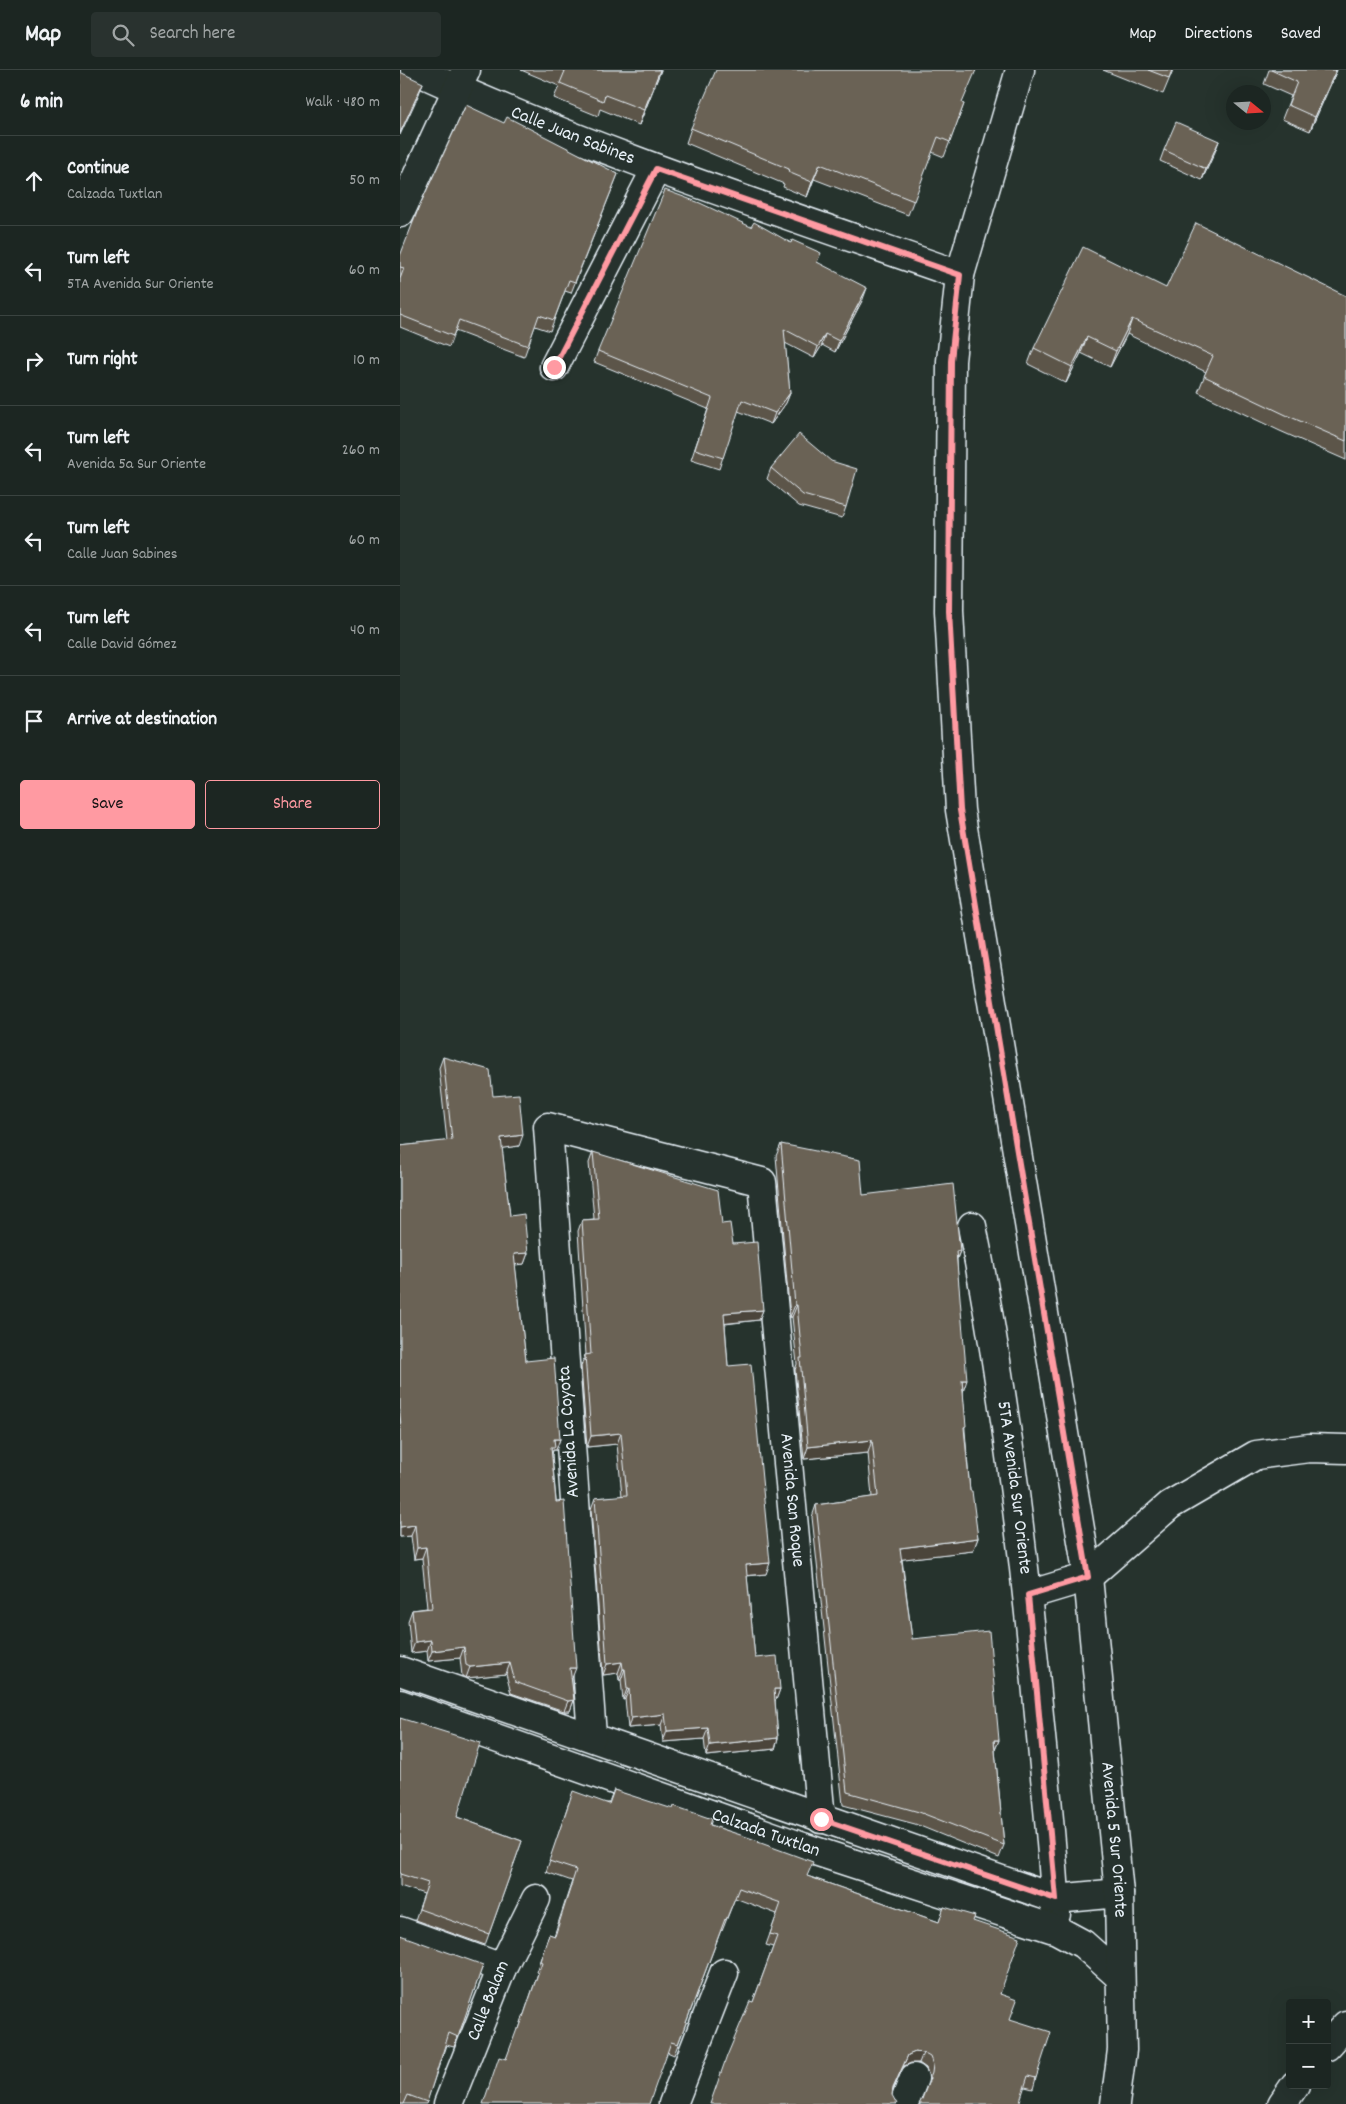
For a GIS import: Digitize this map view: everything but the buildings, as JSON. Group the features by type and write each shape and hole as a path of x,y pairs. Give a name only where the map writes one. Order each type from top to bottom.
{"street":[{"name":"Calle Juan Sabines","path":"415,70 462,80 656,169 960,275"},
{"name":"Avenida 5 Sur Oriente","path":"1020,70 960,275 951,361 949,611 960,810 1088,1577 1119,1892 1122,2050 1115,2104"},
{"path":"400,213 462,80"},
{"path":"554,367 656,169"},
{"name":"Avenida La Coyota","path":"592,1736 548,1127 762,1182"},
{"name":"Avenida San Roque","path":"762,1182 821,1819"},
{"name":"5TA Avenida Sur Oriente","path":"972,1226 987,1299 1006,1423 1028,1595 1056,1899 1057,1930"},
{"path":"1028,1595 1088,1577 1170,1505 1256,1455 1308,1448 1346,1449"},
{"name":"Calzada Tuxtlan","path":"400,1670 592,1736 821,1819 1056,1899 1119,1892"},
{"name":"Calzada Tuxtlan","path":"400,1704 803,1847 1057,1930 1083,1944 1120,1978"},
{"name":"Calle Balam","path":"448,2104 502,1968 536,1900"},
{"path":"400,1931 502,1968"},
{"path":"672,2104 724,1972"},
{"path":"1329,2044 1346,2025"},
{"path":"904,2104 914,2078"},
{"path":"1282,2104 1292,2089"}],"route":[{"path":"554,367 656,169 960,275 951,361 949,611 960,810 1088,1577 1028,1595 1056,1899 821,1819"}]}
